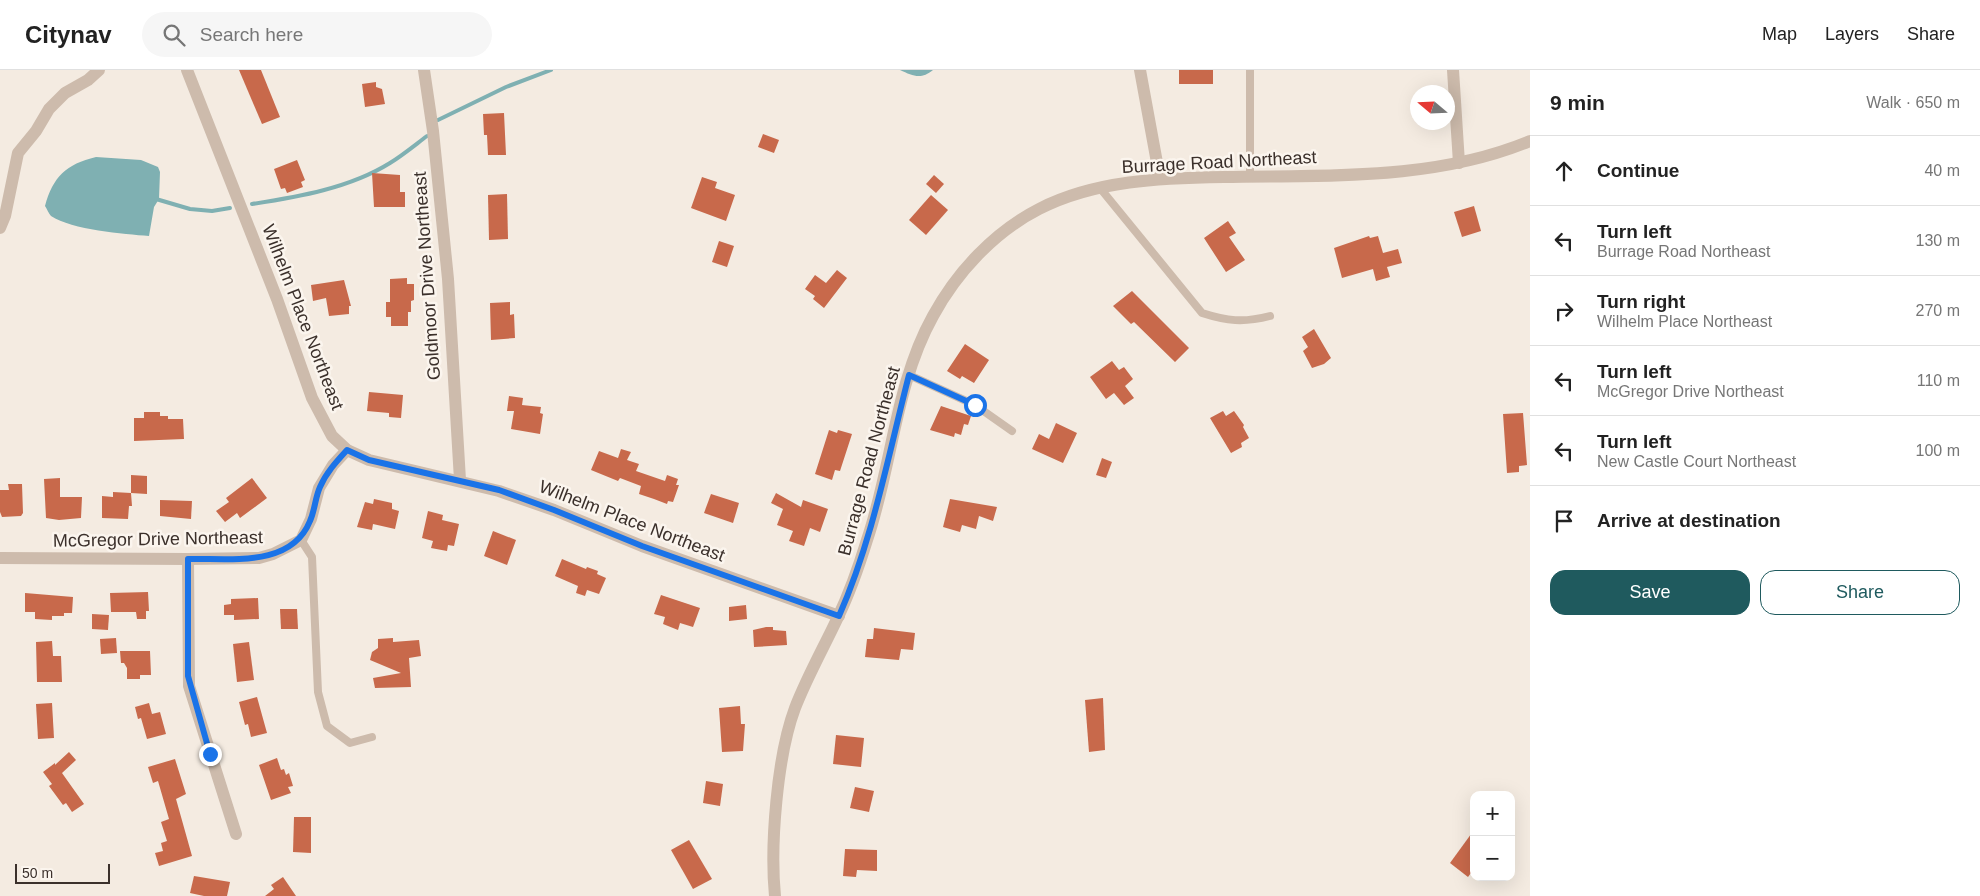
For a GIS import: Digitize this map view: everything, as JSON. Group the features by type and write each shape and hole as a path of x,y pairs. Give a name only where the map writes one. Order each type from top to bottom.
{"street":[{"path":"0,228 5,216 18,153 36,131 49,109 66,93 88,80 99,70"},
{"name":"Wilhelm Place Northeast","path":"187,70 273,290 312,398 332,436 347,450 369,460 460,480 554,510 642,546 839,616"},
{"name":"Goldmoor Drive Northeast","path":"424,70 433,131 448,279 460,480"},
{"path":"1140,70 1160,179"},
{"path":"1453,70 1458,163"},
{"name":"Burrage Road Northeast","path":"775,896 774,854 778,793 784,747 796,706 851,589 870,532 909,375 934,314 976,256 1005,230 1038,210 1100,188 1160,179 1406,170 1458,163 1530,141"},
{"path":"301,540 311,519 319,488 334,465 347,450"},
{"name":"McGregor Drive Northeast","path":"0,558 259,558 285,550 301,540"},
{"path":"188,559 190,686 236,834"}],"lane":[{"path":"1250,70 1250,176"},
{"path":"1100,188 1202,313 1222,319 1248,322 1270,316"},
{"path":"909,375 975,405 1012,431"},
{"path":"301,540 312,557 318,692 327,726 350,743 372,737"}],"water":[{"path":"900,70 933,70 925,75 917,76"},
{"path":"96,157 141,160 158,167 160,172 159,199 154,207 149,236 85,228 60,221 51,216 45,206 52,187 62,173 76,164"}],"building":[{"path":"239,70 261,70 280,117 262,124"},
{"path":"1179,70 1213,70 1213,84 1179,84"},
{"path":"376,82 376,87 382,89 385,104 365,107 362,84"},
{"path":"504,113 506,155 488,155 487,135 484,135 483,114"},
{"path":"763,134 779,140 774,153 758,147"},
{"path":"297,160 305,180 301,182 303,187 287,193 285,188 281,189 274,169"},
{"path":"372,173 400,175 400,192 405,192 405,207 374,207"},
{"path":"934,175 944,184 936,193 926,184"},
{"path":"702,177 717,182 715,188 735,195 726,221 691,208"},
{"path":"507,194 508,239 489,240 488,195"},
{"path":"931,195 948,210 926,235 909,220"},
{"path":"1474,206 1481,231 1462,237 1454,212"},
{"path":"1228,221 1236,233 1229,237 1245,260 1226,272 1204,238"},
{"path":"1369,236 1370,238 1378,236 1383,253 1398,249 1402,263 1387,267 1390,277 1376,281 1373,269 1342,278 1334,248"},
{"path":"719,241 734,246 727,267 712,262"},
{"path":"837,270 847,278 824,308 813,299 815,296 805,289 815,275 826,283"},
{"path":"407,278 407,284 414,284 414,300 411,301 411,312 408,312 408,326 391,326 391,317 386,317 386,302 390,302 390,279"},
{"path":"344,280 351,306 349,306 349,314 329,316 326,298 313,301 311,285"},
{"path":"1132,291 1189,348 1175,362 1134,322 1131,324 1113,306"},
{"path":"510,302 510,315 514,314 515,338 491,340 490,303"},
{"path":"1314,329 1331,358 1324,364 1312,368 1303,351 1308,347 1302,337"},
{"path":"965,344 989,360 974,383 962,376 960,379 947,371"},
{"path":"1112,361 1119,370 1124,367 1133,379 1125,386 1134,398 1124,405 1114,393 1106,399 1090,377"},
{"path":"369,392 403,395 401,418 389,417 389,413 367,411"},
{"path":"509,396 523,398 522,405 541,407 540,413 543,414 540,434 511,429 514,411 507,411"},
{"path":"941,406 971,416 968,425 964,424 961,435 955,433 954,437 930,430"},
{"path":"1223,411 1226,416 1234,411 1244,425 1243,427 1249,438 1241,443 1242,447 1231,453 1210,418"},
{"path":"144,412 160,412 160,416 168,416 168,419 183,419 184,439 134,441 134,418 144,418"},
{"path":"1523,413 1527,465 1519,466 1519,472 1507,473 1503,414"},
{"path":"1056,423 1077,433 1063,463 1032,449 1039,434 1049,439"},
{"path":"829,430 837,433 838,430 852,434 840,471 835,470 832,480 815,474"},
{"path":"621,449 631,452 627,460 639,464 636,471 665,481 667,475 678,479 676,485 679,485 673,502 668,501 667,504 639,494 641,486 620,478 618,481 591,470 599,451 618,458"},
{"path":"1102,458 1112,462 1106,478 1096,475"},
{"path":"131,475 147,476 147,494 131,493"},
{"path":"60,478 60,497 82,497 81,518 59,520 46,518 44,479"},
{"path":"252,478 267,498 240,518 237,513 225,522 216,511 229,502 226,498"},
{"path":"8,484 22,484 23,513 21,516 2,517 0,512 0,490 9,490"},
{"path":"113,492 131,493 132,506 129,506 128,519 102,518 102,496 113,497"},
{"path":"776,493 801,507 803,500 828,509 820,532 810,528 804,546 789,541 793,531 777,525 783,509 771,503"},
{"path":"711,494 739,503 733,523 704,513"},
{"path":"374,499 392,503 392,509 399,511 395,529 373,524 372,530 357,527 365,502 373,504"},
{"path":"950,499 997,507 993,521 979,516 976,529 962,525 960,532 943,527"},
{"path":"160,500 192,501 191,519 160,516"},
{"path":"428,511 443,515 442,520 459,524 454,546 448,545 447,551 431,548 433,541 422,538"},
{"path":"493,531 516,540 507,565 484,556"},
{"path":"562,559 586,569 587,567 598,571 597,574 606,578 599,594 587,590 585,596 576,593 578,586 555,576"},
{"path":"148,592 149,611 146,611 146,619 137,619 136,612 111,612 110,593"},
{"path":"25,593 73,597 72,613 64,613 64,616 52,616 52,620 35,619 35,612 25,612"},
{"path":"661,595 700,608 693,627 680,623 678,630 663,624 665,617 654,614"},
{"path":"258,598 259,619 234,620 234,615 224,615 224,605 231,604 231,599"},
{"path":"746,605 747,619 729,621 729,607"},
{"path":"280,609 297,609 298,629 281,629"},
{"path":"92,614 109,615 108,630 92,629"},
{"path":"773,627 773,630 786,631 787,645 754,647 753,630"},
{"path":"874,628 915,633 913,650 901,649 899,660 865,657 867,639 873,639"},
{"path":"116,638 117,653 101,654 100,639"},
{"path":"393,638 393,642 419,640 421,656 409,658 411,687 375,688 373,678 401,673 370,660 372,652 378,648 378,639"},
{"path":"52,641 53,656 61,656 62,682 37,682 36,642"},
{"path":"249,642 254,680 237,682 233,644"},
{"path":"120,651 150,651 151,675 140,675 140,679 127,679 127,668 124,663 121,663"},
{"path":"257,697 267,733 251,737 248,724 245,725 239,702"},
{"path":"1103,698 1105,750 1089,752 1085,700"},
{"path":"52,703 54,738 38,739 36,704"},
{"path":"149,703 152,714 160,712 166,734 147,739 141,718 138,719 135,707"},
{"path":"740,706 741,724 745,724 743,751 722,752 719,708"},
{"path":"836,735 864,738 861,767 833,764"},
{"path":"69,752 76,760 62,773 84,804 72,812 66,803 63,805 49,786 52,784 43,772 55,763 55,765"},
{"path":"277,758 281,770 284,769 286,775 289,773 293,786 288,787 291,793 271,800 259,765"},
{"path":"175,759 186,794 176,799 192,856 159,866 155,853 163,851 161,843 167,841 161,822 169,819 158,781 153,783 148,767"},
{"path":"706,781 723,784 720,806 703,803"},
{"path":"855,787 874,791 869,812 850,808"},
{"path":"294,817 311,817 311,853 293,852"},
{"path":"1470,836 1470,874 1468,877 1450,863"},
{"path":"689,840 712,879 693,889 671,850"},
{"path":"845,849 877,850 877,871 857,870 856,877 843,876"},
{"path":"194,876 230,882 227,896 204,896 190,893"},
{"path":"283,877 296,896 265,896 274,889 271,885"}],"waterway":[{"path":"438,120 506,87 551,70"},
{"path":"252,204 305,195 358,179 390,163 427,136"},
{"path":"156,199 190,209 212,211 230,208"}],"route":[{"path":"210,754 188,676 188,559 259,558 285,550 301,540 311,519 319,488 334,465 347,450 369,460 499,490 642,546 839,616 851,589 870,532 909,375 975,405"}]}
